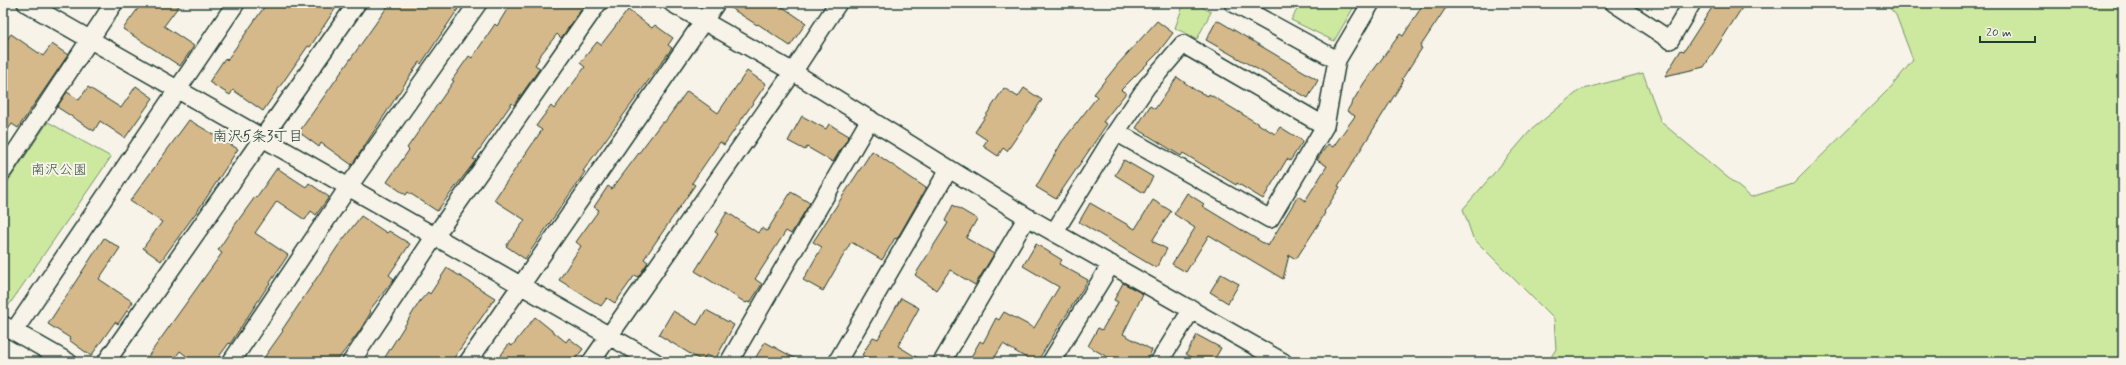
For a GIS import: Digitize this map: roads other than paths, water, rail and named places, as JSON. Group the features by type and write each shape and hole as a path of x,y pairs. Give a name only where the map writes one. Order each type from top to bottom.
{"street":[{"path":"26,3 178,88 655,362"},
{"path":"3,171 89,38 114,3"},
{"path":"68,362 8,328 178,88 236,3"},
{"path":"106,362 262,136 357,3"},
{"path":"231,362 349,186 478,3"},
{"path":"351,362 435,236 598,3"},
{"path":"672,3 793,72 1026,217 1054,231 1192,309 1264,358 1283,362"},
{"path":"468,362 716,3"},
{"path":"591,362 793,72 838,3"},
{"path":"1233,3 1338,60"},
{"path":"1116,132 1270,219 1325,126 1338,60 1371,3"},
{"path":"1614,3 1670,40 1692,3"},
{"path":"1054,231 1116,132 1147,86 1183,44 1325,126"},
{"path":"729,362 870,120"},
{"path":"837,362 949,168"},
{"path":"942,362 1026,217"},
{"path":"1051,362 1111,264"},
{"path":"1159,362 1192,309"}],"district":[{"name":"南沢5条3丁目","path":"258,137"}],"park label":[{"name":"南沢公園","path":"59,170"}]}
